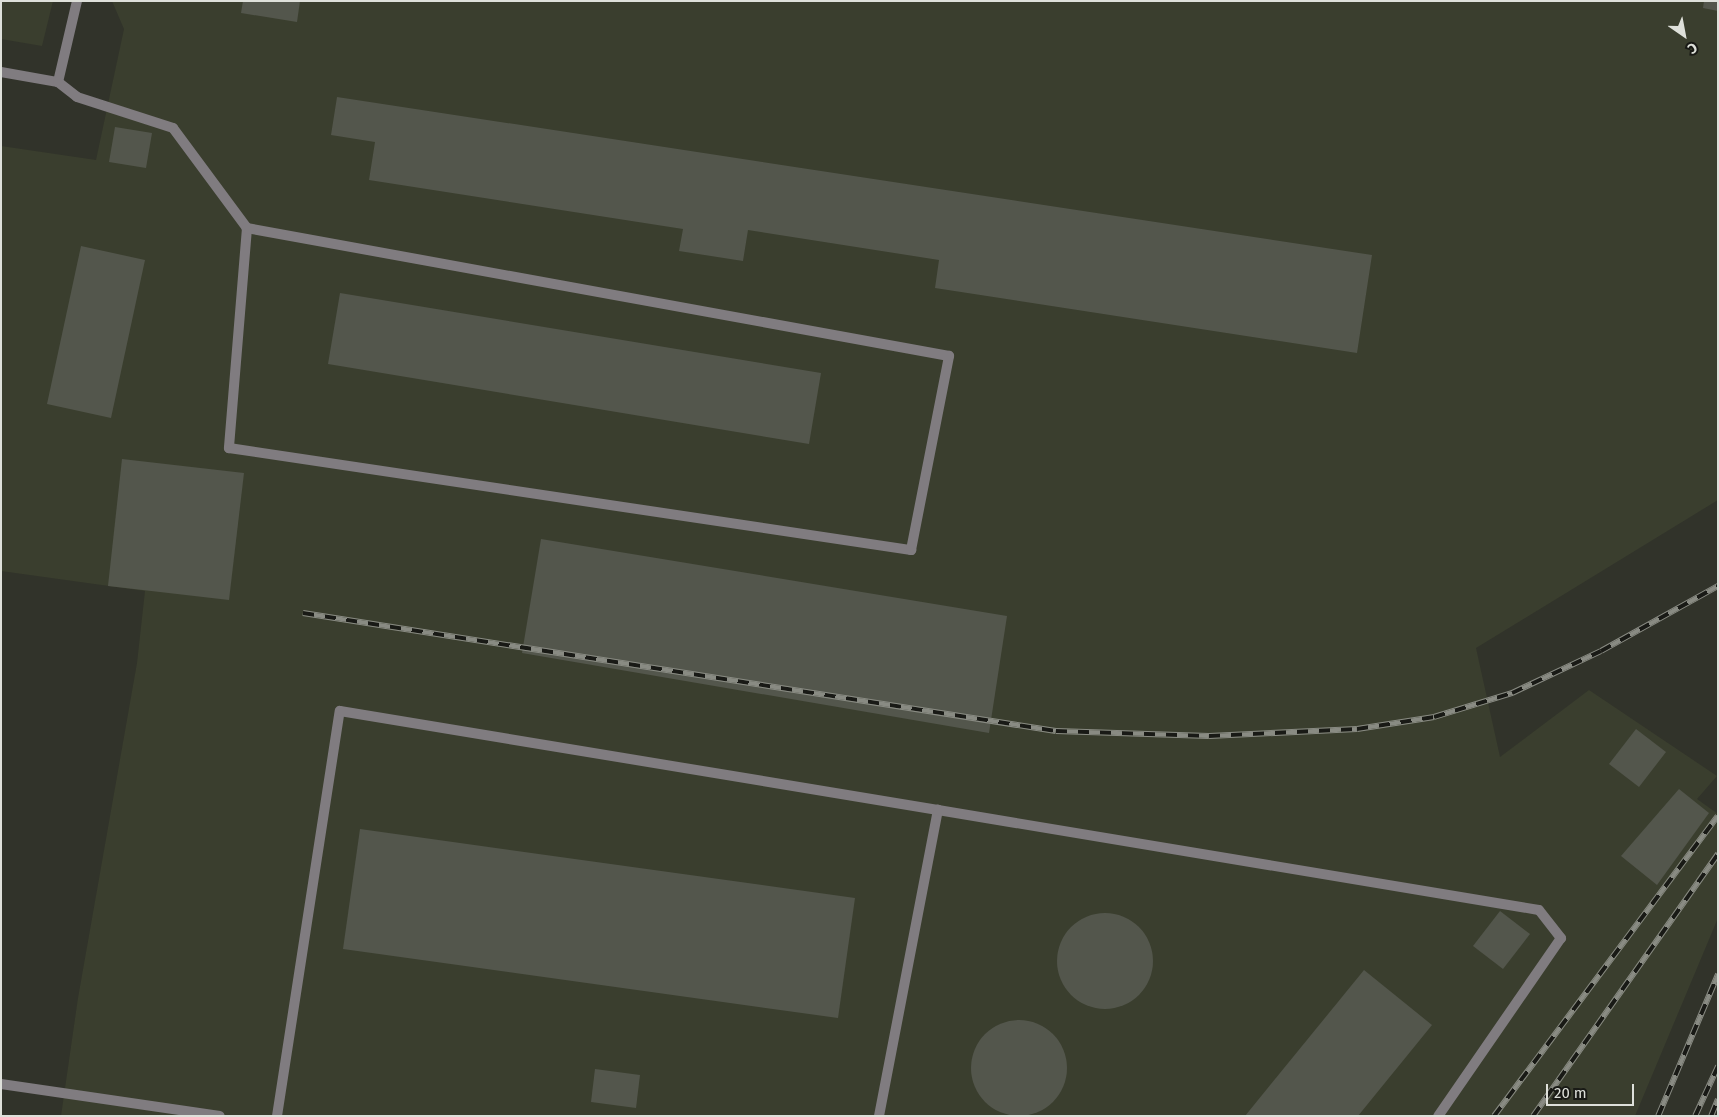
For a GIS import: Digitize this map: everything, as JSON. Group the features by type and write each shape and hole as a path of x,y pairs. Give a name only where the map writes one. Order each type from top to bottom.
{"lane":[{"path":"58,82 77,1"},
{"path":"1,72 58,82 77,97 174,128 248,228 229,448 911,550 949,356 248,228"},
{"path":"277,1116 340,711 1539,910 1561,938 1438,1116"},
{"path":"879,1116 938,810"},
{"path":"1,1084 220,1116"}],"shaded area":[{"path":"1,1 53,1 42,46 1,39"},
{"path":"112,1 1718,1 1718,500 1476,648 1500,757 1589,690 1717,776 1697,799 1718,814 1718,918 1635,1116 61,1116 78,998 137,663 145,591 1,571 1,146 96,160 124,29"}],"building":[{"path":"243,1 300,1 297,22 241,13"},
{"path":"1704,1 1718,1 1718,11 1703,8"},
{"path":"337,97 1372,255 1357,353 935,288 939,260 748,230 743,261 679,251 683,229 369,180 375,142 331,135"},
{"path":"115,127 152,133 146,168 109,162"},
{"path":"81,246 145,260 111,418 47,404"},
{"path":"340,293 821,373 809,444 328,364"},
{"path":"122,459 244,473 229,600 108,586"},
{"path":"541,539 1007,616 989,733 522,653"},
{"path":"1636,729 1666,752 1639,787 1609,764"},
{"path":"1679,789 1709,813 1657,885 1621,856"},
{"path":"360,829 855,898 838,1018 343,949"},
{"path":"1500,911 1530,934 1503,969 1473,946"},
{"path":"1105,913 1123,917 1139,927 1149,943 1153,961 1149,979 1139,995 1123,1005 1105,1009 1087,1005 1071,995 1061,979 1057,961 1061,943 1071,927 1087,917"},
{"path":"1364,970 1432,1025 1358,1116 1245,1116"},
{"path":"1019,1020 1037,1024 1053,1034 1063,1050 1067,1068 1063,1086 1053,1102 1037,1112 1019,1116 1001,1112 985,1102 975,1086 971,1068 975,1050 985,1034 1001,1024"},
{"path":"595,1069 640,1075 636,1108 591,1102"}],"railway":[{"path":"303,613 1056,731 1209,736 1357,729 1434,717 1512,693 1601,651 1718,586"},
{"path":"1494,1116 1718,816"},
{"path":"1533,1116 1718,854"},
{"path":"1658,1116 1718,974"},
{"path":"1695,1116 1718,1066"},
{"path":"1711,1116 1718,1099"}]}
